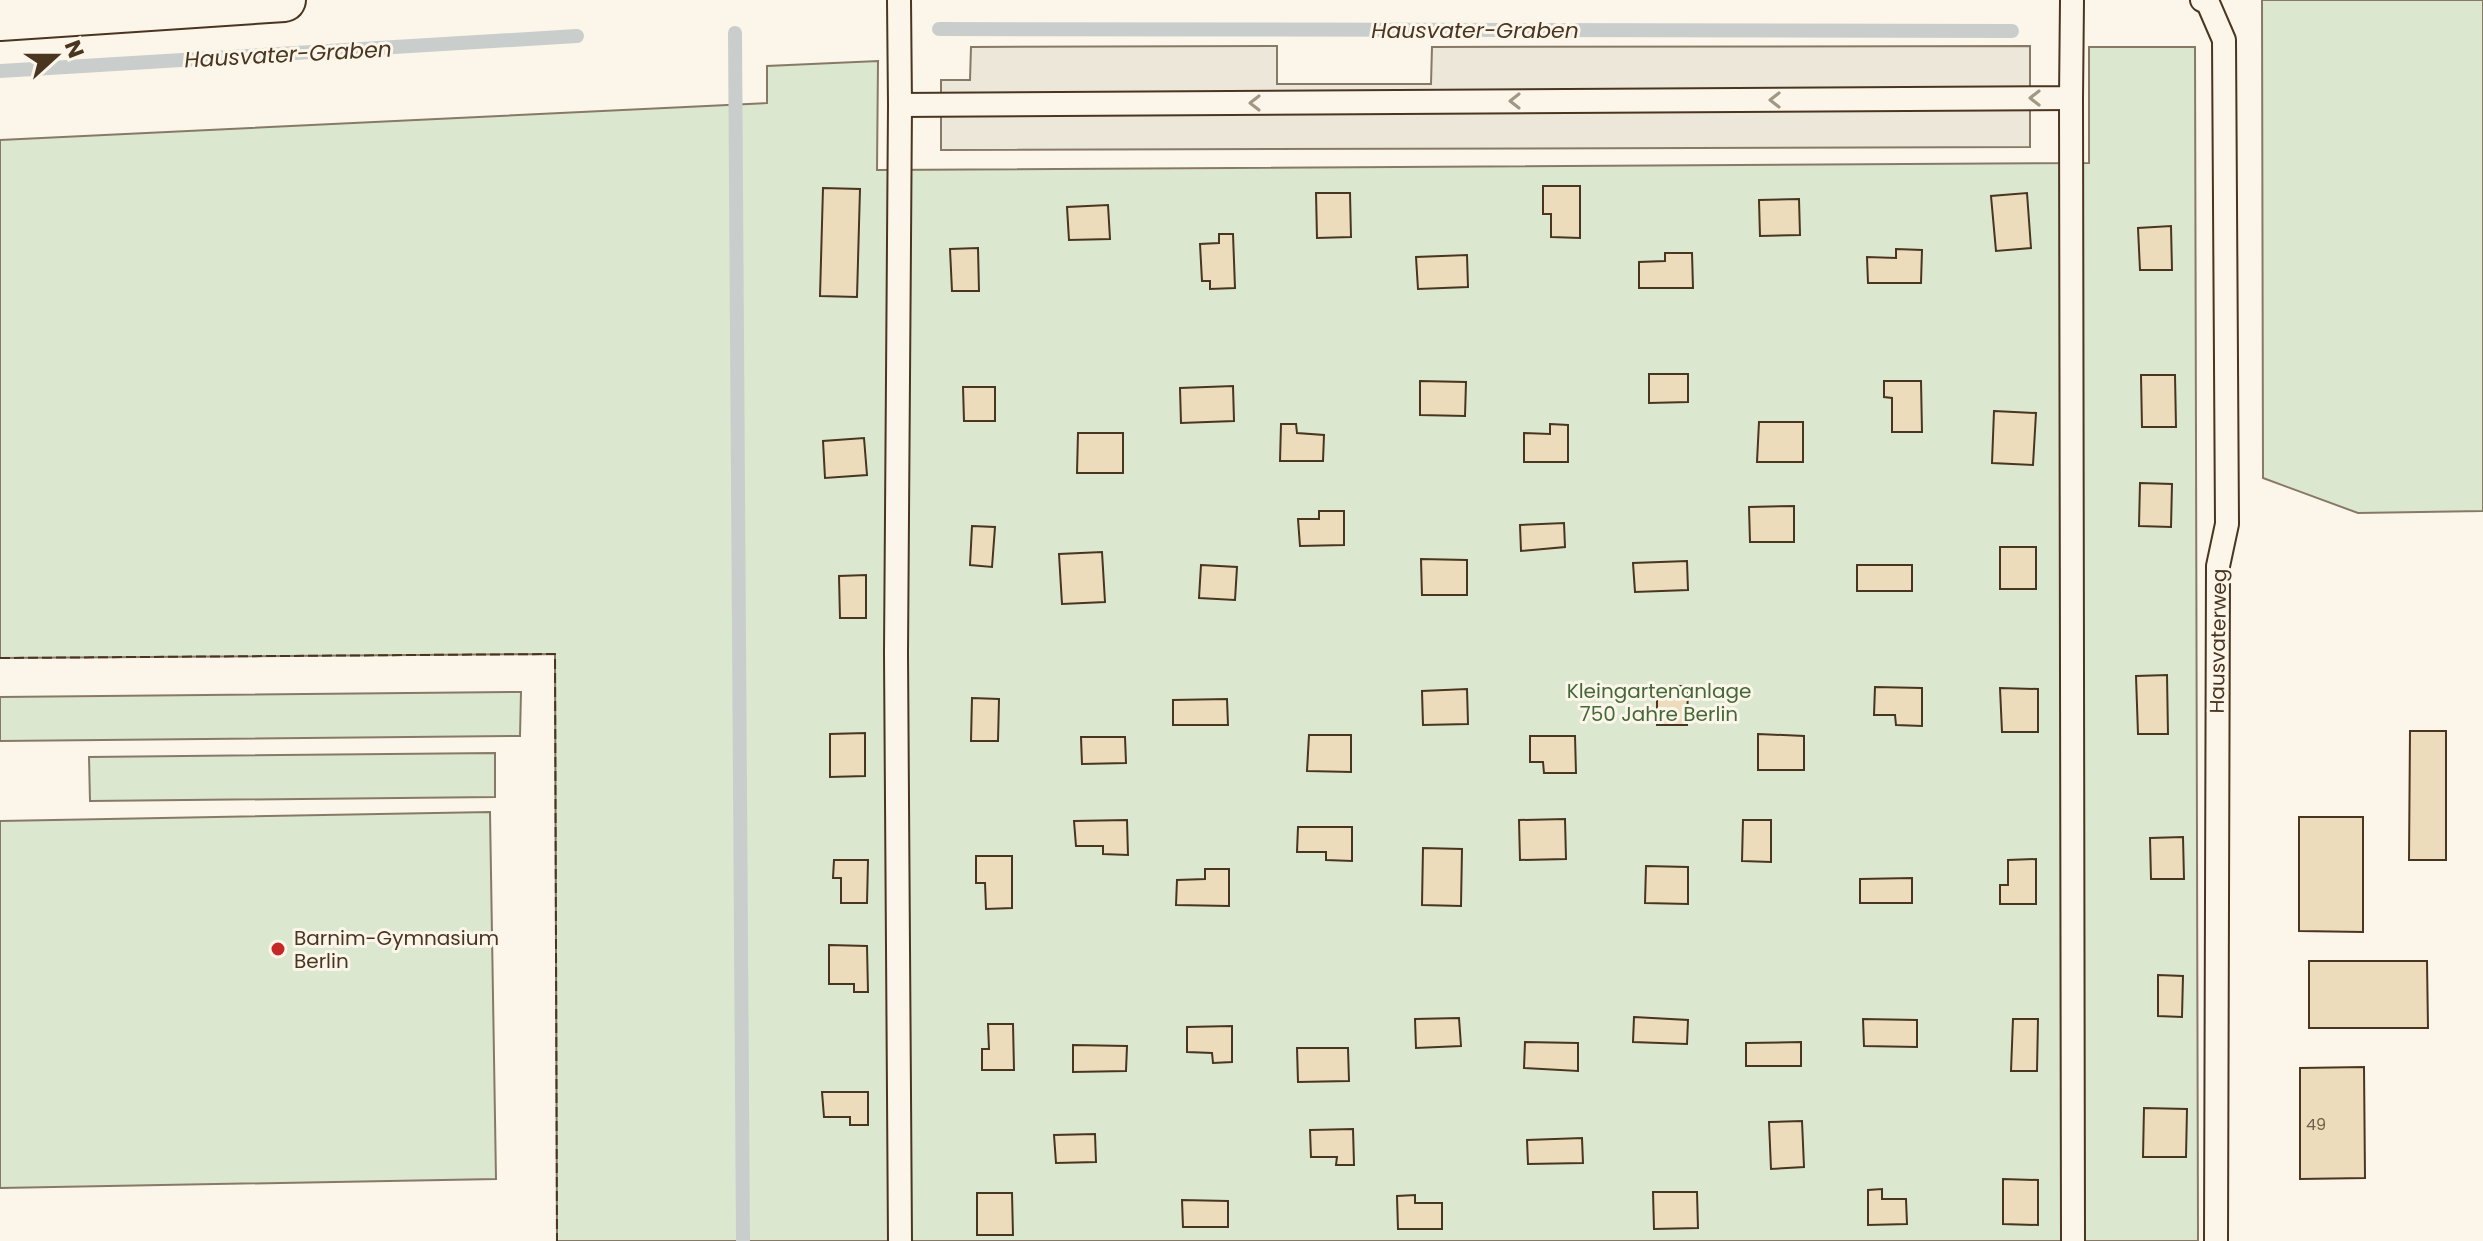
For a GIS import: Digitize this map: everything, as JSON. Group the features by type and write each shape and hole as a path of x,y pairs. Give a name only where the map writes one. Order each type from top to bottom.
{"street":[{"path":"0,19 284,0"}],"lane":[{"path":"899,0 896,653 900,1241"},
{"path":"2072,0 2073,1241"},
{"name":"Hausvaterweg","path":"2202,0 2208,3 2224,40 2227,524 2218,566 2216,1241"},
{"path":"900,105 2071,98"}],"green space":[{"path":"2262,0 2483,0 2483,511 2358,513 2263,478"},
{"name":"Kleingartenanlage 750 Jahre Berlin","path":"2089,47 2195,47 2198,1241 557,1241 555,654 0,658 0,140 767,103 767,66 878,61 877,170 2089,163"},
{"path":"521,692 520,736 0,741 0,697"},
{"path":"495,753 495,797 90,801 89,757"},
{"path":"490,812 496,1179 0,1188 0,821"}],"shaded area":[{"path":"1277,46 1277,84 1431,84 1432,47 2030,46 2030,147 941,150 941,80 970,80 971,47"}],"building":[{"path":"1543,186 1580,186 1580,238 1551,237 1551,214 1543,214"},
{"path":"823,188 860,189 857,297 820,296"},
{"path":"1316,193 1350,193 1351,237 1317,238"},
{"path":"2027,193 2031,248 1996,251 1991,196"},
{"path":"1799,199 1800,235 1760,236 1759,200"},
{"path":"1108,205 1110,239 1069,240 1067,207"},
{"path":"2171,226 2172,270 2140,270 2138,228"},
{"path":"1219,234 1233,234 1235,288 1210,289 1210,281 1202,281 1200,244 1219,243"},
{"path":"978,248 979,291 952,291 950,249"},
{"path":"1896,249 1922,250 1921,283 1868,283 1867,257 1896,258"},
{"path":"1665,253 1692,253 1693,288 1639,288 1639,262 1665,261"},
{"path":"1467,255 1468,287 1418,289 1416,257"},
{"path":"1649,374 1688,374 1688,402 1649,403"},
{"path":"2141,375 2175,375 2176,427 2142,427"},
{"path":"1420,381 1466,382 1465,416 1420,415"},
{"path":"1884,381 1921,381 1922,432 1892,432 1892,398 1884,397"},
{"path":"1233,386 1234,421 1181,423 1180,388"},
{"path":"963,387 995,387 995,421 964,421"},
{"path":"1994,411 2036,413 2033,465 1992,463"},
{"path":"1759,422 1803,422 1803,462 1757,462"},
{"path":"1281,424 1296,424 1297,433 1324,435 1323,461 1280,461"},
{"path":"1550,424 1568,425 1568,462 1524,462 1524,433 1550,434"},
{"path":"1078,433 1123,433 1123,473 1077,473"},
{"path":"864,438 867,475 825,478 823,441"},
{"path":"2140,483 2172,484 2171,527 2139,526"},
{"path":"1794,506 1794,542 1750,542 1749,507"},
{"path":"1319,511 1344,511 1344,545 1300,546 1298,519 1319,519"},
{"path":"1564,523 1565,547 1521,551 1520,525"},
{"path":"972,526 995,527 992,567 970,565"},
{"path":"2000,547 2036,547 2036,589 2000,589"},
{"path":"1102,552 1105,602 1062,604 1059,554"},
{"path":"1421,559 1467,560 1467,595 1422,595"},
{"path":"1687,561 1688,590 1635,592 1633,563"},
{"path":"1201,565 1237,567 1235,600 1199,598"},
{"path":"1857,565 1912,565 1912,591 1857,591"},
{"path":"866,575 866,618 840,618 839,576"},
{"path":"2167,675 2168,734 2138,734 2136,676"},
{"path":"1657,686 1688,686 1687,725 1657,725"},
{"path":"1875,687 1922,688 1922,726 1896,725 1895,715 1874,715"},
{"path":"2000,688 2038,689 2038,732 2002,732"},
{"path":"1467,689 1468,724 1423,725 1422,691"},
{"path":"972,698 999,699 998,741 971,741"},
{"path":"1227,699 1228,725 1173,725 1173,700"},
{"path":"2410,731 2446,731 2446,860 2409,860"},
{"path":"865,733 865,776 830,777 830,734"},
{"path":"1758,734 1804,736 1804,770 1758,770"},
{"path":"1309,735 1351,735 1351,772 1307,771"},
{"path":"1530,736 1575,736 1576,773 1544,773 1543,762 1530,762"},
{"path":"1081,737 1125,737 1126,763 1082,764"},
{"path":"2299,817 2363,817 2363,932 2299,931"},
{"path":"1565,819 1566,859 1520,860 1519,820"},
{"path":"1127,820 1128,855 1103,854 1103,846 1076,846 1074,821"},
{"path":"1743,820 1771,820 1771,862 1742,861"},
{"path":"1298,827 1352,827 1352,861 1326,860 1326,852 1297,852"},
{"path":"2183,837 2184,879 2151,879 2150,838"},
{"path":"1423,848 1462,849 1461,906 1422,905"},
{"path":"976,856 1012,856 1012,908 986,909 985,883 976,883"},
{"path":"2036,859 2036,904 2000,904 2000,885 2008,885 2008,860"},
{"path":"834,860 868,860 867,903 841,903 841,878 833,878"},
{"path":"1646,866 1688,867 1688,904 1645,903"},
{"path":"1205,869 1229,869 1229,906 1176,905 1177,880 1205,879"},
{"path":"1912,878 1912,903 1860,903 1860,879"},
{"path":"829,945 867,946 868,992 854,992 854,984 829,984"},
{"path":"2309,961 2427,961 2428,1028 2309,1028"},
{"path":"2158,975 2183,976 2182,1017 2158,1016"},
{"path":"1634,1017 1688,1020 1687,1044 1633,1042"},
{"path":"1459,1018 1461,1046 1416,1048 1415,1019"},
{"path":"1863,1019 1917,1020 1917,1047 1864,1046"},
{"path":"2013,1019 2038,1019 2037,1071 2011,1071"},
{"path":"988,1024 1013,1024 1014,1070 982,1070 982,1049 989,1049"},
{"path":"1232,1026 1232,1062 1213,1063 1212,1053 1187,1052 1187,1027"},
{"path":"1525,1042 1578,1043 1578,1071 1524,1068"},
{"path":"1801,1042 1801,1066 1746,1066 1746,1043"},
{"path":"1073,1045 1127,1046 1126,1071 1073,1072"},
{"path":"1297,1048 1348,1048 1349,1081 1298,1082"},
{"path":"2364,1067 2365,1178 2300,1179 2300,1068"},
{"path":"822,1092 868,1092 868,1125 850,1125 850,1117 824,1117"},
{"path":"2144,1108 2187,1109 2186,1157 2143,1157"},
{"path":"1802,1121 1804,1167 1771,1169 1769,1122"},
{"path":"1353,1129 1354,1165 1336,1165 1337,1157 1311,1157 1310,1130"},
{"path":"1095,1134 1096,1162 1056,1163 1054,1135"},
{"path":"1582,1138 1583,1163 1528,1164 1527,1140"},
{"path":"2003,1179 2038,1180 2038,1225 2003,1224"},
{"path":"1882,1189 1882,1199 1906,1199 1907,1224 1868,1225 1868,1190"},
{"path":"1653,1192 1697,1192 1698,1228 1654,1229"},
{"path":"977,1193 1012,1193 1013,1235 977,1235"},
{"path":"1415,1195 1415,1203 1442,1203 1442,1229 1398,1229 1397,1196"},
{"path":"1182,1200 1228,1201 1228,1227 1183,1227"}],"waterway":[{"name":"Hausvater-Graben","path":"939,29 2012,31"},
{"path":"735,33 743,1241"},
{"name":"Hausvater-Graben","path":"0,71 577,36"}],"fence":[{"path":"0,658 555,654 557,1241"}],"place":[{"name":"Barnim-Gymnasium Berlin","path":"278,949"}]}
